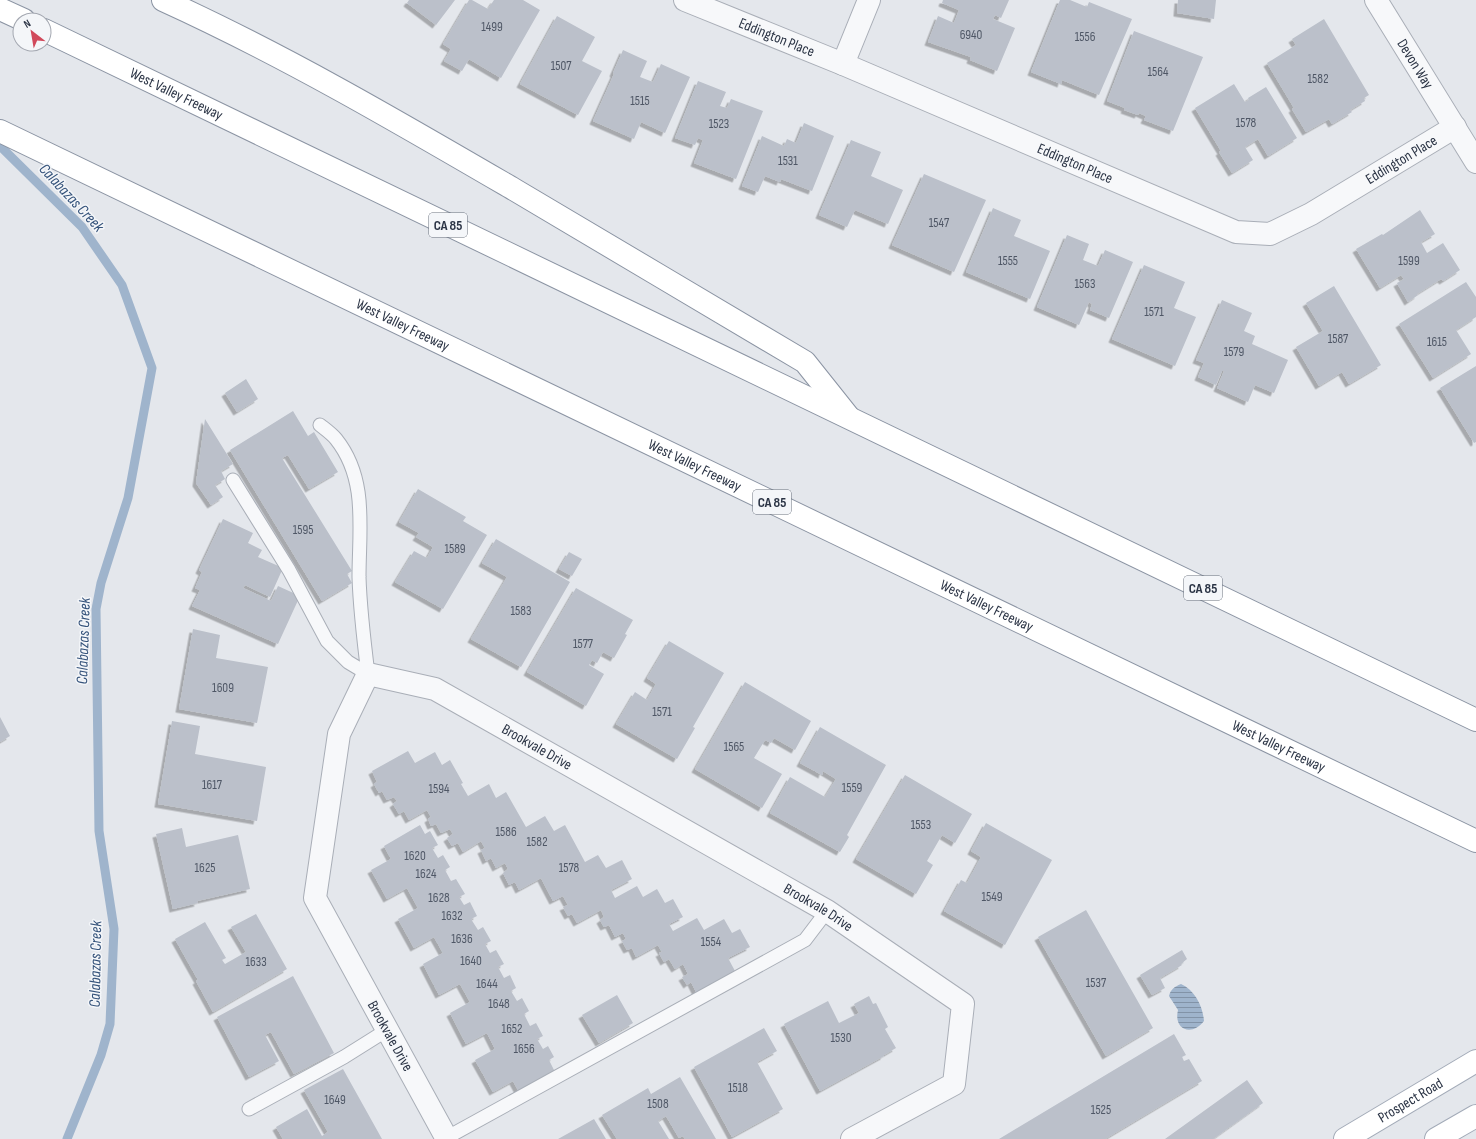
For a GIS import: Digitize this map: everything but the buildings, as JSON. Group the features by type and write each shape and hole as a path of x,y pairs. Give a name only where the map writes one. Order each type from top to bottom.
{"main road":[{"path":"163,0 209,21 282,59 420,134 805,362 852,420"},
{"path":"0,8 12,14"},
{"name":"West Valley Freeway","path":"52,34 1476,720"},
{"name":"West Valley Freeway","path":"0,131 1476,841"},
{"name":"Prospect Road","path":"1345,1139 1476,1061"},
{"path":"1436,1139 1476,1116"}],"street":[{"name":"Eddington Place","path":"685,0 843,64 1236,232 1270,234 1311,214 1455,127"},
{"path":"843,64 869,0"},
{"name":"Devon Way","path":"1376,0 1476,162"},
{"name":"Brookvale Drive","path":"446,1138 314,898 339,734 368,674 435,689 827,911 963,1004 954,1084 852,1139"}],"lane":[{"path":"320,425 335,438 349,458 358,487 360,510 360,610 368,674"},
{"path":"233,480 289,570 327,641 348,662 368,674"},
{"path":"446,1138 805,940 827,911"},
{"path":"249,1109 344,1057 387,1030"}],"water":[{"path":"1181,984 1190,990 1202,1010 1204,1021 1195,1029 1190,1030 1181,1027 1178,1023 1178,1010 1169,996 1173,988"}],"waterway":[{"name":"Calabazas Creek","path":"0,146 82,227 122,285 152,368 128,498 101,583 96,609 99,831 114,929 110,1024 101,1055 67,1139"}]}
